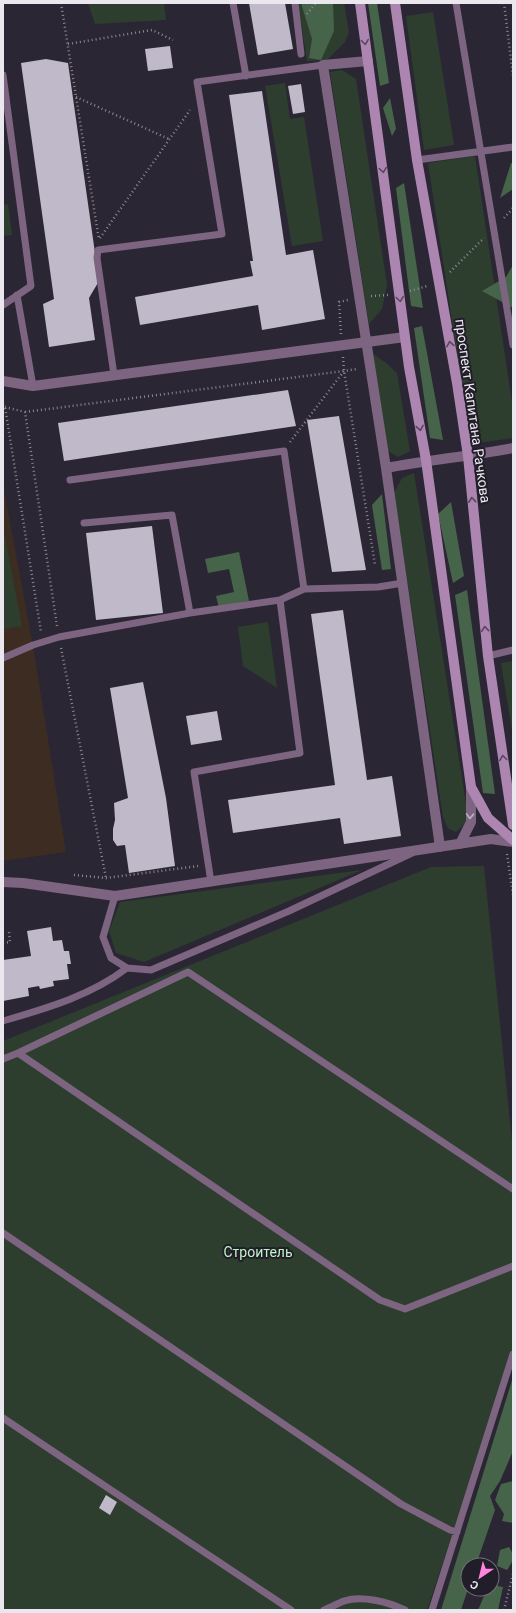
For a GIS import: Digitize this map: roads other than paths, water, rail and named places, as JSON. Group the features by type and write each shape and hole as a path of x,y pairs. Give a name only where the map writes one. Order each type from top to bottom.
{"street":[{"path":"360,3 405,337 426,460 471,787 471,822 460,844"},
{"name":"проспект Капитана Рачкова","path":"395,3 417,160 457,383 468,456 488,656 513,824"},
{"path":"368,61 323,65 386,468 440,847"},
{"path":"3,381 33,386 405,337"},
{"path":"386,468 426,460 468,456 513,448"},
{"path":"471,787 488,818 513,841"},
{"path":"3,882 23,883 115,896 491,839 513,841"}],"lane":[{"path":"233,3 246,76"},
{"path":"295,3 301,54"},
{"path":"456,3 513,346"},
{"path":"114,375 97,258 98,250 222,234 197,82 323,65"},
{"path":"3,75 31,286 3,305"},
{"path":"417,160 513,147"},
{"path":"17,295 33,386"},
{"path":"70,480 284,451 304,589"},
{"path":"84,523 172,515 190,613"},
{"path":"3,658 33,645 59,637 190,613 280,600 304,589 378,587 403,583"},
{"path":"211,882 194,772 300,753 280,600"},
{"path":"488,656 513,650"},
{"path":"115,896 103,937 111,958 127,968 151,970 289,911 417,851"},
{"path":"3,1020 60,1004 113,979 127,968"},
{"path":"3,1059 188,972 513,1189"},
{"path":"18,1053 380,1300 405,1309 513,1266"},
{"path":"3,1233 401,1504 450,1530 457,1532"},
{"path":"432,1610 513,1354"},
{"path":"3,1418 291,1610"},
{"path":"324,1610 346,1601 373,1600 405,1610"}],"park label":[{"name":"Строитель","path":"258,1252"}]}
